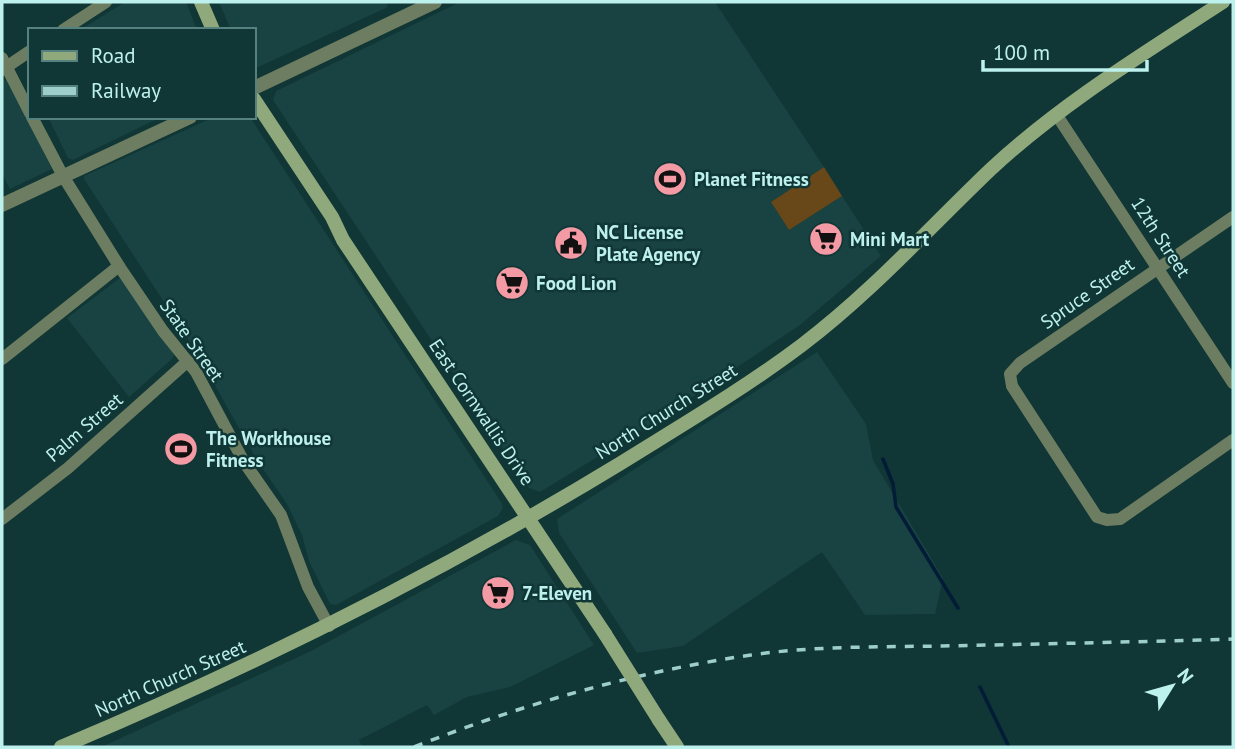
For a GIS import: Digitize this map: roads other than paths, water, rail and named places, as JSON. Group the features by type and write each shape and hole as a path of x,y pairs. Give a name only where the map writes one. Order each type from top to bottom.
{"main road":[{"path":"201,2 213,28"},
{"name":"North Church Street","path":"61,747 329,626 528,518 695,416 810,338 882,280 992,169 1056,114 1223,2"},
{"name":"East Cornwallis Drive","path":"256,102 332,217 343,240 677,747"}],"street":[{"path":"66,28 106,2"},
{"path":"256,87 435,2"},
{"path":"3,65 28,52"},
{"name":"State Street","path":"3,65 28,110"},
{"name":"12th Street","path":"1056,114 1233,383"},
{"name":"State Street","path":"33,119 63,176 119,266 163,331 188,361 244,462 285,522 308,587 329,626"},
{"path":"2,205 186,119"},
{"name":"Spruce Street","path":"1233,217 1020,363 1010,374 1012,386 1097,517 1107,520 1120,519 1233,440"},
{"path":"2,359 119,266"},
{"name":"Palm Street","path":"2,519 68,468 188,361"}],"waterway":[{"path":"883,459 893,484 896,507 958,608"},
{"path":"980,687 1009,747"}],"railway":[{"path":"414,747 496,717 580,691 665,670 751,655 846,648 1233,639"}],"place":[{"name":"Planet Fitness","path":"670,179"},
{"name":"Mini Mart","path":"826,239"},
{"name":"NC License Plate Agency","path":"571,243"},
{"name":"Food Lion","path":"512,283"},
{"name":"The Workhouse Fitness","path":"181,449"},
{"name":"7-Eleven","path":"498,593"}]}
